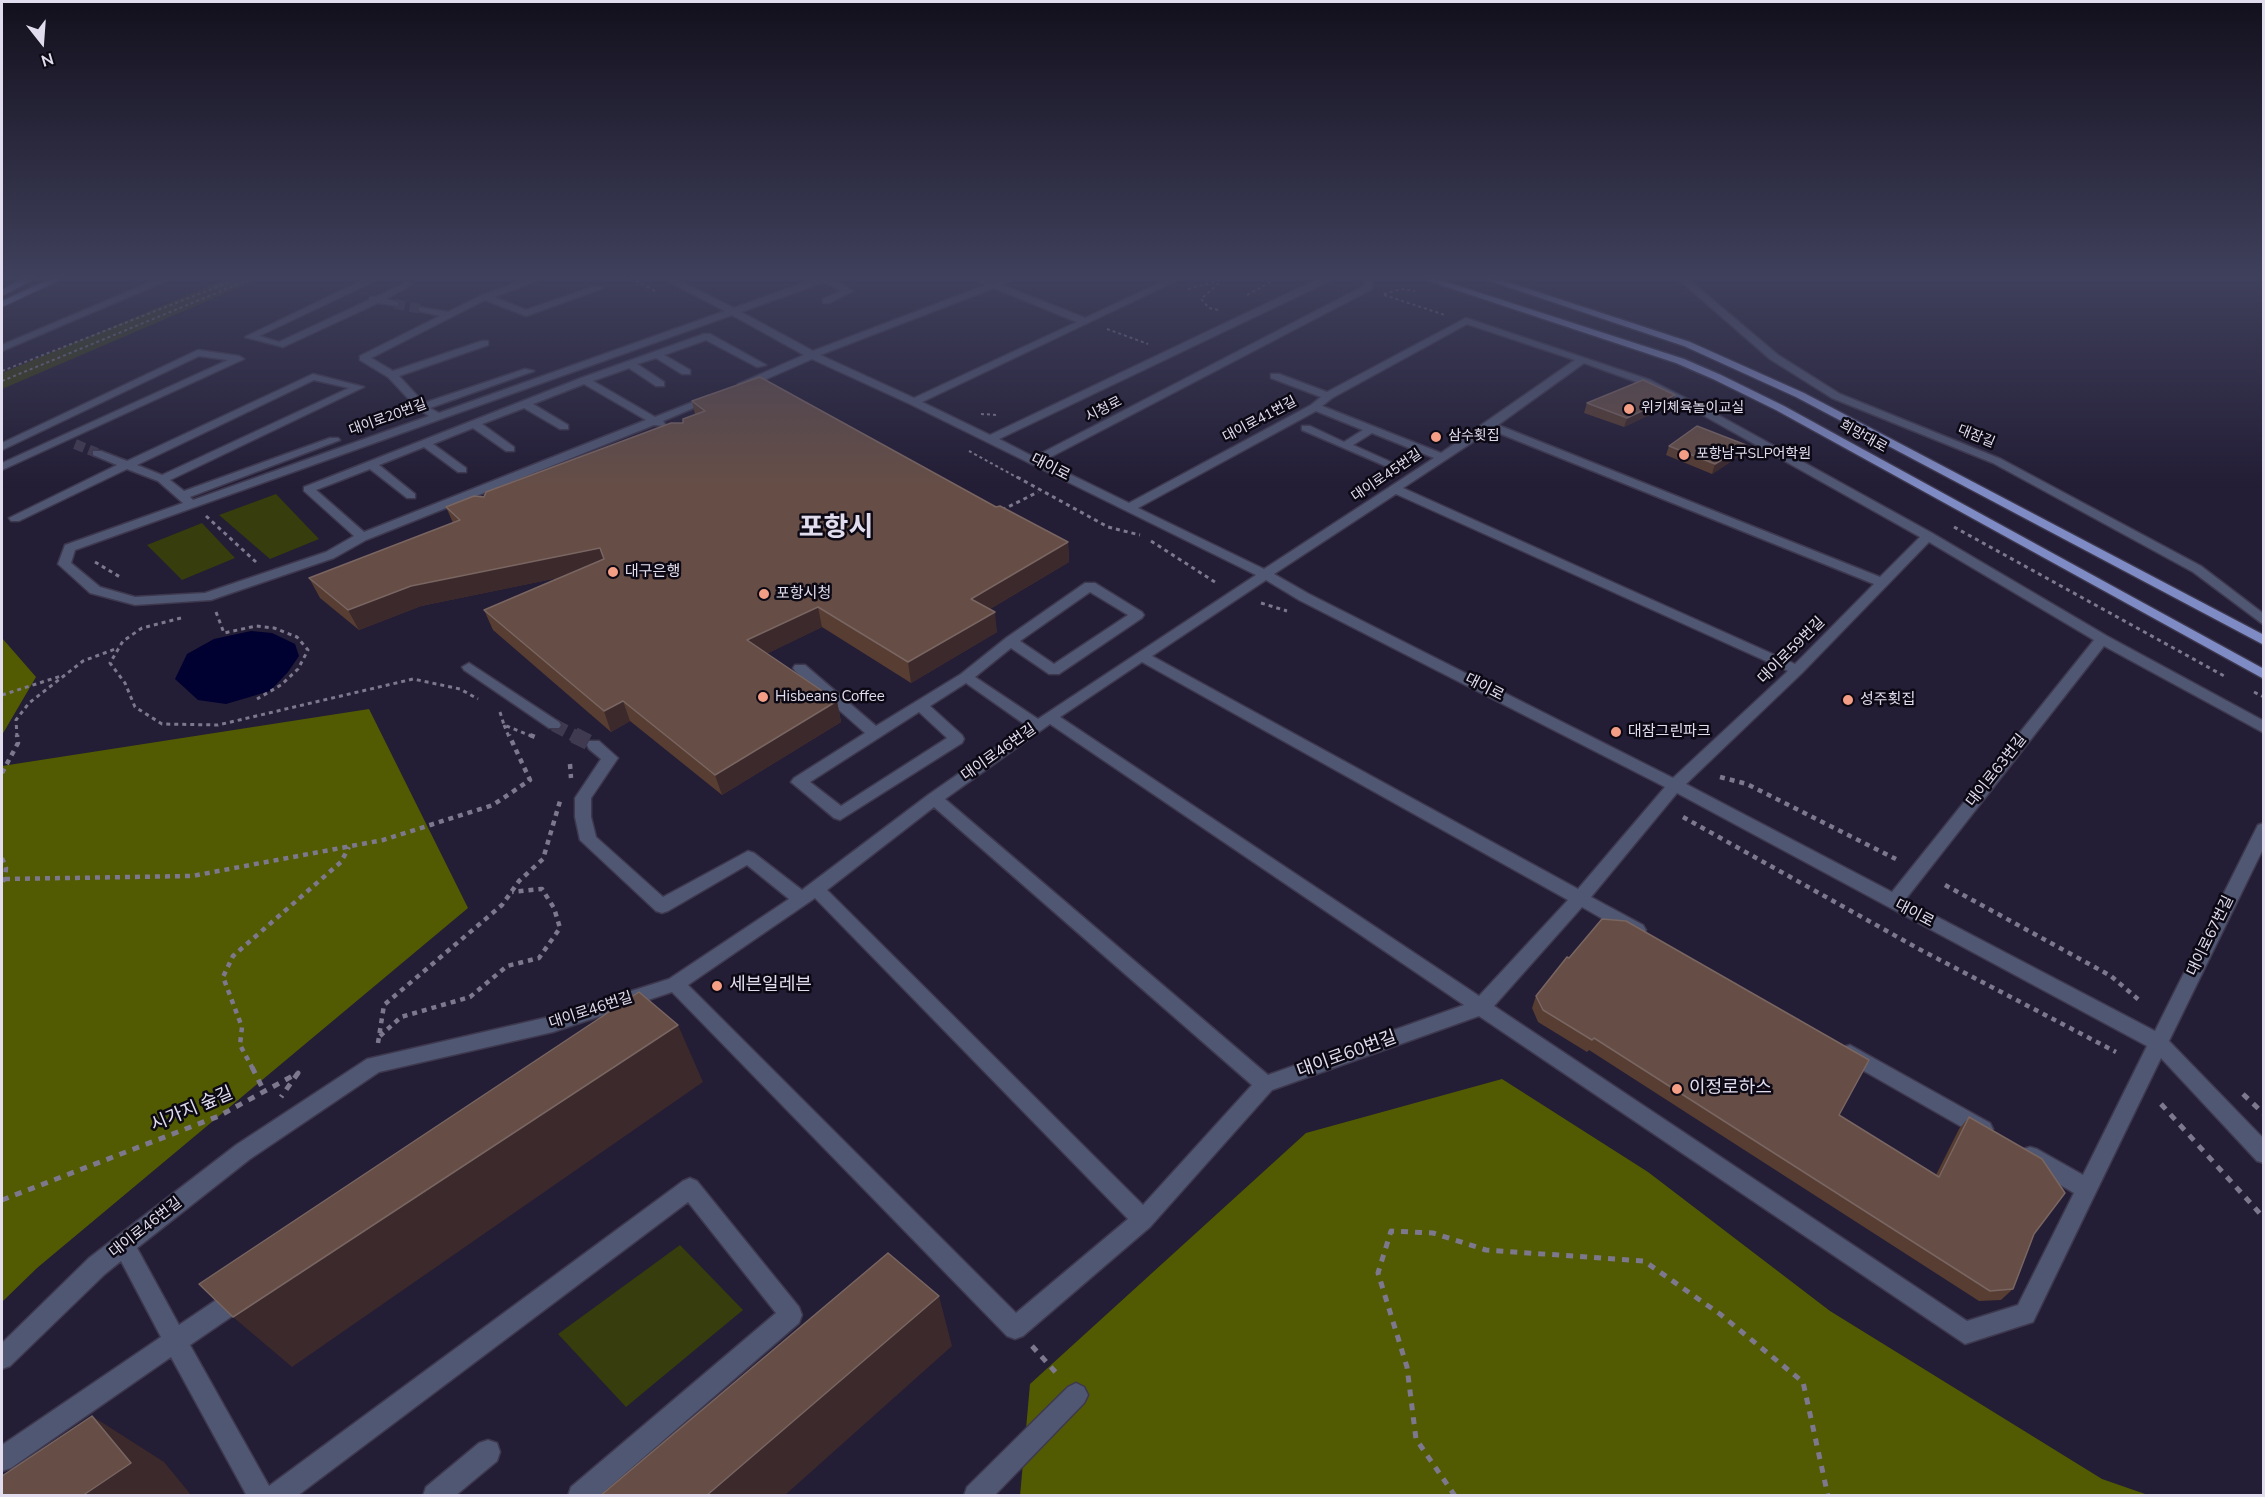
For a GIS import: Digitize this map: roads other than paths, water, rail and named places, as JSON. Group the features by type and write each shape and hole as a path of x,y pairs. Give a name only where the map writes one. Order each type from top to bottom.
{"main road":[{"name":"희망대로","path":"1639,348 1680,361 1717,377 1790,414 2264,675"},
{"name":"희망대로","path":"1696,348 1800,394 2264,641"}],"street":[{"path":"384,348 364,358 392,375 422,407 438,417"},
{"path":"392,375 468,348"},
{"name":"대이로20번길","path":"330,555 206,597 135,601 95,590 64,564 69,548 186,500 438,417 633,348"},
{"path":"362,537 308,489 585,380 673,348"},
{"path":"729,348 761,365"},
{"name":"대이로","path":"799,348 1266,575 1304,597 1675,785 1893,903 2159,1042 2264,1154"},
{"path":"339,565 330,555 362,537 575,451 656,422 831,348"},
{"path":"914,402 1028,348"},
{"name":"시청로","path":"990,439 1181,348"},
{"name":"시청로","path":"1035,461 1252,348"},
{"name":"대이로41번길","path":"1129,508 1315,407 1328,396 1417,348"},
{"name":"대이로41번길","path":"1549,348 1583,359"},
{"name":"대잠길","path":"1763,348 1836,396 1997,461 2197,569 2264,621"},
{"path":"2,447 198,353 239,359 2,467"},
{"path":"656,354 686,372"},
{"path":"1583,359 1646,382 1705,412 1928,536 2102,639 2264,728"},
{"name":"대이로45번길","path":"1266,575 1490,426 1583,359"},
{"path":"630,364 660,384"},
{"path":"422,407 529,371"},
{"path":"1275,376 1328,396"},
{"path":"15,518 313,377 359,387 162,479"},
{"path":"585,380 674,433"},
{"path":"526,404 564,427"},
{"path":"1315,407 1441,457"},
{"path":"474,424 510,449"},
{"path":"1490,426 1883,583"},
{"path":"1306,428 1394,466"},
{"path":"1345,446 1371,429"},
{"path":"63,439 75,444"},
{"path":"97,453 162,479 186,500 334,440"},
{"path":"425,443 462,470"},
{"path":"371,464 411,496"},
{"path":"1395,489 1797,670"},
{"path":"469,495 482,504"},
{"name":"대이로59번길","path":"1675,785 1797,670 1928,536"},
{"name":"대이로46번길","path":"2,1358 97,1266 243,1152 374,1065 553,1024 675,984 809,894 934,799 1044,722 1266,575"},
{"path":"920,705 957,739 840,814 799,782 920,705 966,677 1011,641 1090,586 1137,615 1054,670 1011,641"},
{"name":"대이로63번길","path":"1893,903 2102,639"},
{"path":"1141,656 1652,939"},
{"path":"469,667 554,725"},
{"path":"800,668 875,734"},
{"path":"966,677 1044,722 1481,1007"},
{"path":"594,745 610,758 584,798 583,817 588,840 662,906 748,856 809,894 1143,1220"},
{"name":"대이로60번길","path":"675,984 1015,1328 1143,1220 1265,1084 1481,1007 1580,898 1675,785"},
{"path":"934,799 1265,1084"},
{"name":"대이로67번길","path":"1481,1007 1965,1333 2025,1314 2264,829"},
{"path":"1838,1046 1994,1136"},
{"path":"2014,1147 2087,1189"},
{"path":"276,1496 690,1188 791,1315 580,1496"},
{"path":"124,1245 261,1496"},
{"path":"2,1459 255,1288"},
{"path":"976,1496 1076,1395"},
{"path":"435,1496 488,1452"}],"tunnel":[{"path":"75,444 97,453"},
{"path":"554,725 577,737"},
{"path":"574,735 594,745"}],"place":[{"name":"위키체육놀이교실","path":"1629,409"},
{"name":"삼수횟집","path":"1436,437"},
{"name":"포항남구SLP어학원","path":"1684,455"},
{"name":"대구은행","path":"613,572"},
{"name":"포항시청","path":"764,594"},
{"name":"Hisbeans Coffee","path":"763,697"},
{"name":"성주횟집","path":"1848,700"},
{"name":"대잠그린파크","path":"1616,732"},
{"name":"세븐일레븐","path":"717,986"},
{"name":"이정로하스","path":"1677,1089"}],"district":[{"name":"포항시","path":"836,529"}]}
